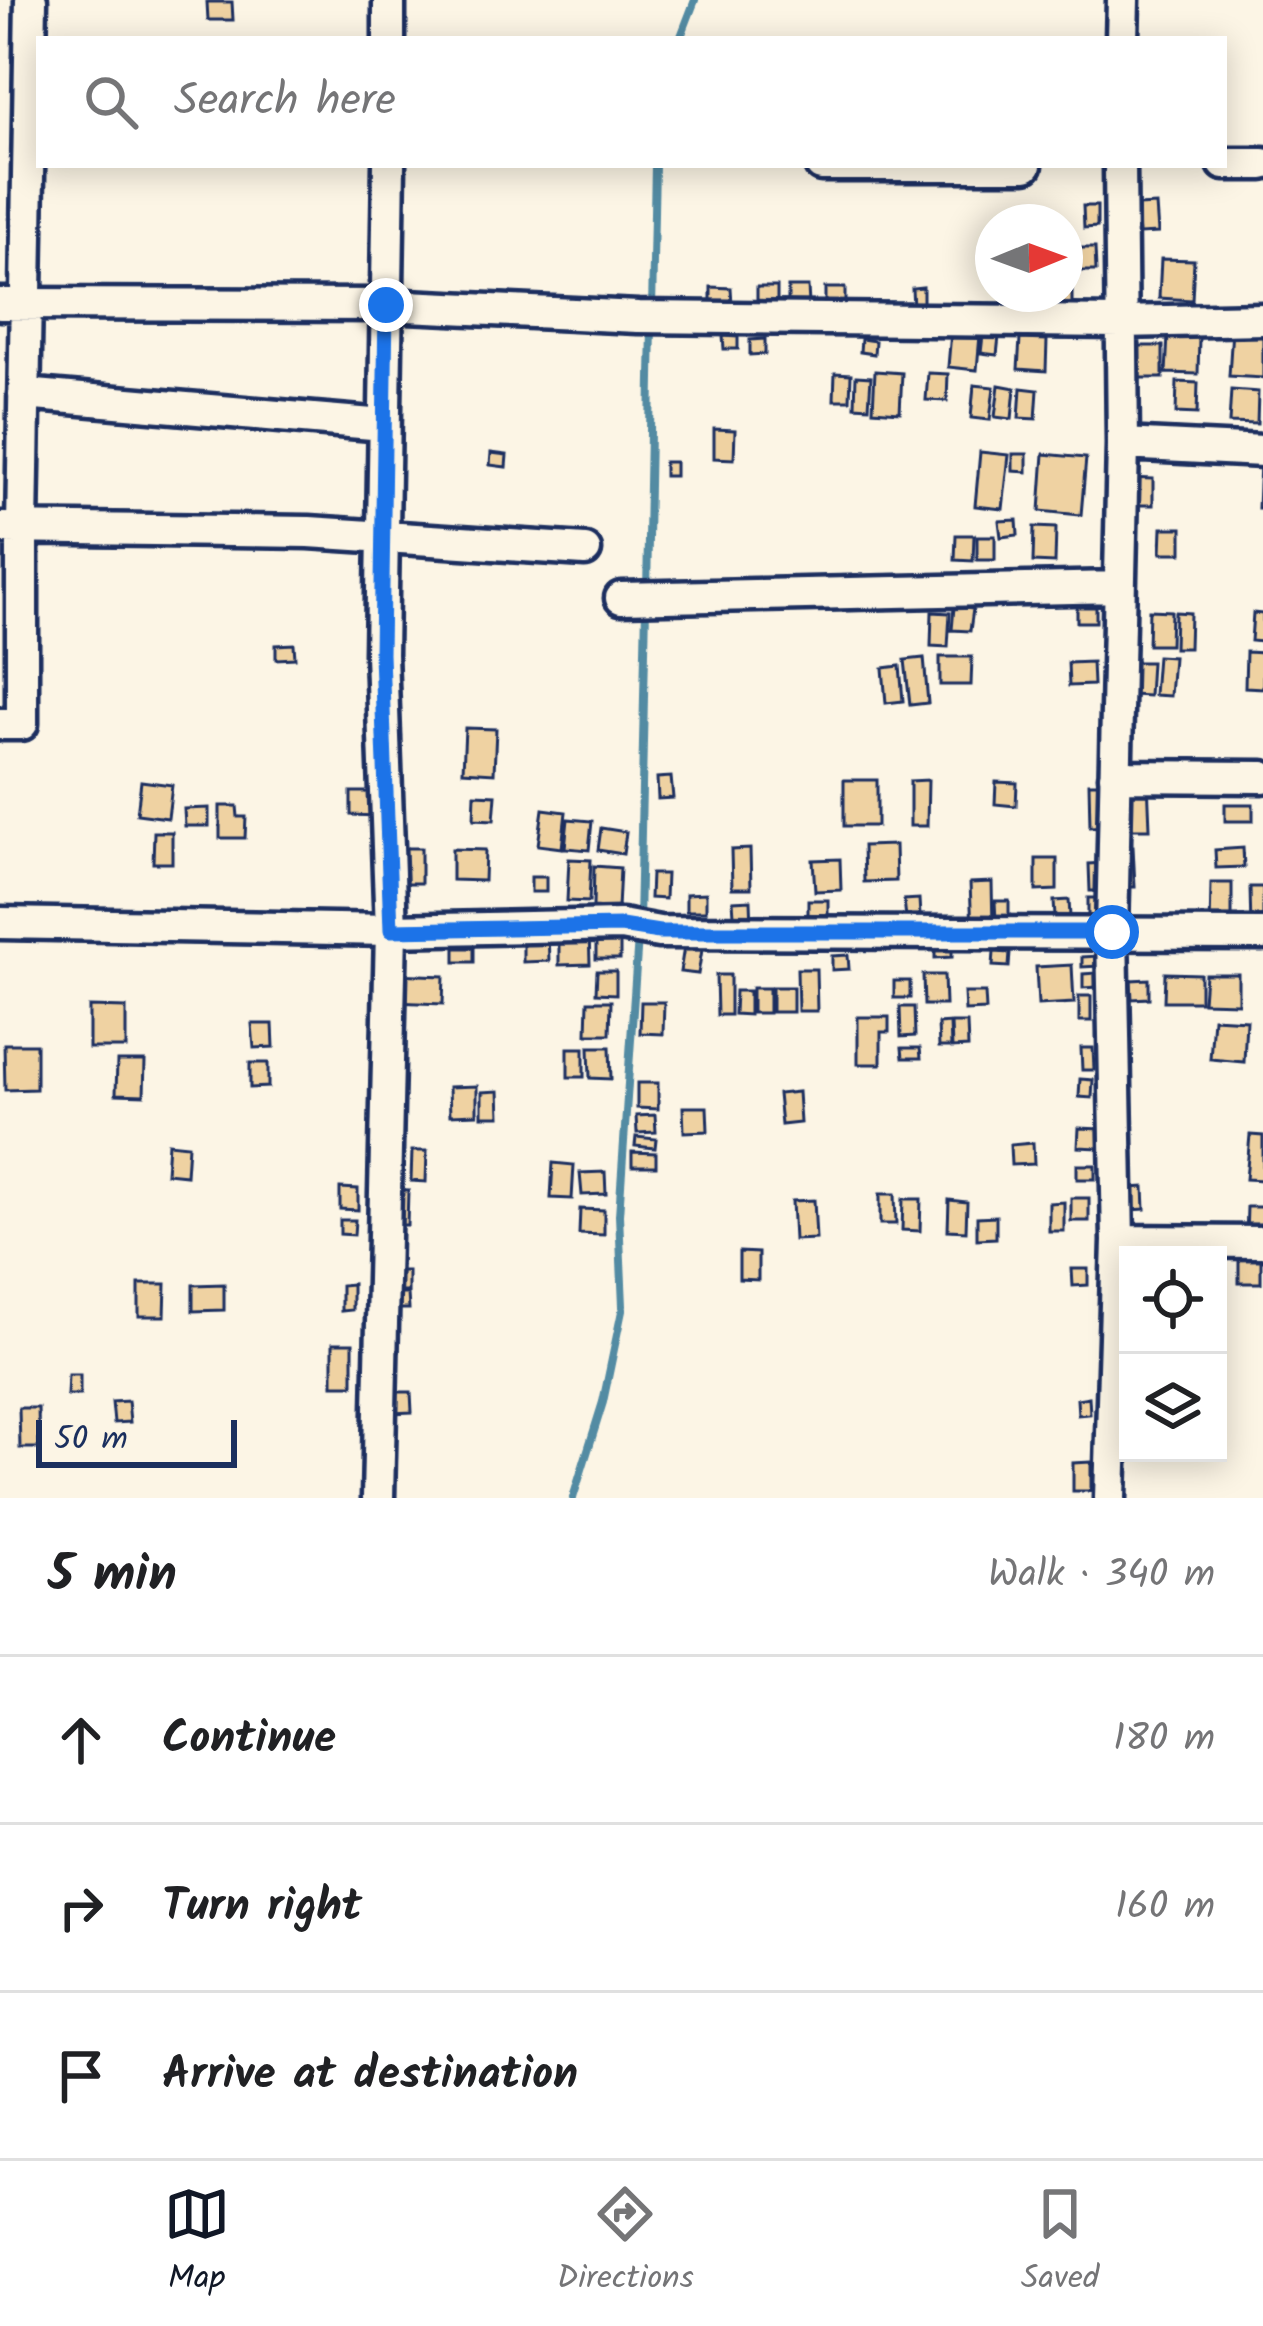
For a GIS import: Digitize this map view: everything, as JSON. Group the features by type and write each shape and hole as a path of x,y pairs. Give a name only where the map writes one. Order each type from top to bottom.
{"street":[{"path":"0,724 22,724 11,528 24,394 13,303 31,0"},
{"path":"389,0 389,36"},
{"path":"1122,36 1123,0"},
{"path":"1227,164 1263,164"},
{"path":"379,1498 391,930 381,654 389,168"},
{"path":"1110,1498 1118,1241 1112,932 1123,444 1120,168"},
{"path":"13,303 386,305 638,317 1263,319"},
{"path":"24,394 384,424"},
{"path":"1123,444 1263,451"},
{"path":"11,528 382,537 585,550"},
{"path":"621,598 1119,587"},
{"path":"1114,776 1263,777"},
{"path":"0,923 1263,934"},
{"path":"1118,1241 1263,1242"}],"building":[{"path":"207,2 232,2 233,20 208,20"},
{"path":"1156,205 1158,233 1139,234 1137,206"},
{"path":"1083,206 1097,206 1097,227 1084,228"},
{"path":"1083,248 1095,248 1096,271 1083,271"},
{"path":"1161,259 1194,260 1192,300 1159,298"},
{"path":"711,287 731,288 732,304 711,305"},
{"path":"757,287 777,287 777,304 757,304"},
{"path":"788,287 808,287 809,304 788,304"},
{"path":"923,287 923,307 913,307 912,288"},
{"path":"825,288 845,288 845,305 825,305"},
{"path":"984,326 1000,327 997,355 981,353"},
{"path":"1232,329 1263,331 1263,378 1229,376"},
{"path":"951,332 980,335 977,370 948,367"},
{"path":"723,336 738,337 738,349 724,349"},
{"path":"1168,336 1199,337 1198,374 1166,373"},
{"path":"765,339 765,354 750,355 750,340"},
{"path":"861,339 875,341 874,354 860,352"},
{"path":"1020,339 1047,340 1046,371 1018,369"},
{"path":"1139,346 1163,346 1163,378 1139,378"},
{"path":"875,371 902,373 900,412 873,410"},
{"path":"835,373 851,374 850,400 834,400"},
{"path":"928,373 948,374 947,401 926,400"},
{"path":"856,376 871,377 869,407 855,406"},
{"path":"1177,382 1198,383 1197,414 1176,413"},
{"path":"974,385 994,387 990,420 971,418"},
{"path":"999,385 1015,388 1012,419 995,417"},
{"path":"1021,388 1038,390 1036,419 1019,418"},
{"path":"1231,390 1258,392 1257,424 1229,423"},
{"path":"714,429 735,430 734,459 714,458"},
{"path":"980,452 1009,455 1003,509 975,506"},
{"path":"491,453 507,455 506,467 490,465"},
{"path":"1013,454 1027,454 1027,472 1013,471"},
{"path":"1044,454 1086,458 1081,515 1040,511"},
{"path":"664,462 675,462 675,476 664,476"},
{"path":"1263,464 1263,508 1258,508"},
{"path":"1125,478 1153,479 1153,505 1125,505"},
{"path":"1017,520 1018,535 1001,537 999,521"},
{"path":"1034,527 1056,528 1055,563 1033,562"},
{"path":"1162,528 1182,528 1182,553 1161,553"},
{"path":"956,535 974,535 973,561 955,560"},
{"path":"977,536 995,536 995,560 977,560"},
{"path":"954,607 973,609 970,631 952,630"},
{"path":"1077,607 1096,607 1096,622 1077,622"},
{"path":"1149,610 1171,611 1170,645 1148,645"},
{"path":"932,612 950,613 948,647 931,646"},
{"path":"1175,612 1190,613 1189,648 1174,648"},
{"path":"1253,613 1263,614 1263,642 1251,641"},
{"path":"294,644 295,658 276,659 276,645"},
{"path":"1246,652 1263,653 1263,688 1245,687"},
{"path":"1157,656 1173,657 1170,696 1154,695"},
{"path":"940,657 972,657 971,685 940,685"},
{"path":"924,658 928,703 910,705 905,660"},
{"path":"1092,662 1093,685 1069,686 1068,663"},
{"path":"1133,662 1151,662 1149,696 1131,695"},
{"path":"900,666 903,701 886,703 883,668"},
{"path":"465,728 496,729 494,773 463,771"},
{"path":"671,777 673,798 658,799 657,778"},
{"path":"844,780 877,780 877,826 844,826"},
{"path":"928,780 927,826 910,826 910,781"},
{"path":"1148,780 1150,829 1129,829 1128,781"},
{"path":"141,781 172,785 168,818 137,814"},
{"path":"996,782 1017,783 1016,806 995,804"},
{"path":"1089,783 1107,783 1107,826 1090,827"},
{"path":"351,792 378,792 378,816 351,815"},
{"path":"475,794 496,795 494,820 474,819"},
{"path":"1225,804 1253,804 1253,821 1225,821"},
{"path":"220,806 237,806 238,817 246,817 245,838 220,838"},
{"path":"209,808 209,826 185,826 184,809"},
{"path":"543,809 566,812 562,848 538,845"},
{"path":"568,819 592,821 589,850 565,848"},
{"path":"601,828 626,832 623,854 598,850"},
{"path":"154,832 172,832 172,863 153,863"},
{"path":"895,845 896,881 864,882 863,846"},
{"path":"1133,846 1135,887 1117,887 1115,847"},
{"path":"397,848 421,848 421,883 398,883"},
{"path":"1243,848 1244,867 1216,868 1215,850"},
{"path":"452,849 485,850 484,881 452,880"},
{"path":"750,849 751,888 732,888 731,850"},
{"path":"569,859 591,860 589,902 567,901"},
{"path":"840,859 841,890 815,891 813,860"},
{"path":"1036,859 1057,859 1057,890 1036,891"},
{"path":"1103,863 1104,891 1090,891 1089,864"},
{"path":"594,866 620,868 618,909 593,907"},
{"path":"651,874 666,874 665,899 650,898"},
{"path":"531,877 546,877 546,892 531,892"},
{"path":"992,882 993,929 972,930 970,883"},
{"path":"1211,883 1232,883 1232,930 1210,930"},
{"path":"1250,887 1263,887 1263,930 1251,930"},
{"path":"706,893 706,911 686,911 686,894"},
{"path":"1088,898 1109,898 1109,931 1088,931"},
{"path":"919,899 920,916 906,918 904,900"},
{"path":"751,900 752,927 735,928 733,901"},
{"path":"808,900 828,900 828,922 808,923"},
{"path":"1069,900 1070,917 1055,917 1054,901"},
{"path":"995,901 1009,901 1009,920 996,921"},
{"path":"620,931 620,959 596,959 596,932"},
{"path":"523,932 548,932 549,961 523,962"},
{"path":"559,932 589,932 590,964 559,965"},
{"path":"684,947 702,950 698,974 680,972"},
{"path":"455,948 474,948 474,962 455,962"},
{"path":"935,948 952,948 952,957 935,958"},
{"path":"994,952 1010,953 1009,967 993,966"},
{"path":"848,955 849,969 832,970 832,956"},
{"path":"1098,956 1099,966 1082,967 1082,957"},
{"path":"1072,965 1074,1003 1038,1005 1036,967"},
{"path":"797,969 816,969 817,1011 798,1011"},
{"path":"597,971 616,971 616,994 596,993"},
{"path":"1096,973 1097,987 1083,988 1083,974"},
{"path":"1165,973 1200,974 1200,1001 1164,1001"},
{"path":"394,974 444,976 443,1004 393,1002"},
{"path":"1205,974 1238,974 1238,1003 1203,1002"},
{"path":"716,975 730,975 730,1015 717,1015"},
{"path":"923,975 944,975 945,1005 924,1005"},
{"path":"1149,979 1149,998 1132,999 1131,980"},
{"path":"894,981 910,981 910,998 894,998"},
{"path":"772,987 793,987 793,1012 772,1012"},
{"path":"752,988 769,988 769,1013 752,1013"},
{"path":"735,991 749,991 749,1015 734,1014"},
{"path":"964,993 985,993 986,1010 965,1011"},
{"path":"1079,996 1091,996 1091,1021 1079,1021"},
{"path":"588,1001 611,1001 610,1034 587,1034"},
{"path":"641,1002 664,1002 663,1034 640,1033"},
{"path":"89,1007 126,1008 126,1048 89,1048"},
{"path":"900,1007 914,1007 915,1036 901,1037"},
{"path":"858,1017 889,1017 889,1032 881,1032 881,1064 858,1064"},
{"path":"1213,1018 1246,1020 1244,1062 1210,1059"},
{"path":"950,1023 951,1047 939,1047 938,1024"},
{"path":"951,1023 967,1023 968,1047 952,1048"},
{"path":"252,1024 273,1024 274,1047 254,1048"},
{"path":"4,1044 36,1044 36,1089 5,1090"},
{"path":"589,1047 610,1047 611,1079 590,1078"},
{"path":"568,1048 584,1048 584,1077 568,1077"},
{"path":"902,1048 920,1048 921,1058 903,1058"},
{"path":"1081,1048 1093,1048 1094,1070 1082,1070"},
{"path":"117,1061 145,1061 144,1095 116,1094"},
{"path":"250,1063 268,1063 268,1087 250,1088"},
{"path":"1080,1079 1093,1080 1092,1098 1079,1097"},
{"path":"637,1083 658,1083 658,1109 637,1108"},
{"path":"477,1086 477,1114 450,1115 449,1087"},
{"path":"499,1091 500,1116 482,1116 482,1092"},
{"path":"798,1092 800,1123 781,1125 778,1094"},
{"path":"683,1107 707,1107 708,1131 684,1132"},
{"path":"655,1115 656,1132 637,1133 636,1116"},
{"path":"1079,1128 1100,1129 1099,1148 1078,1147"},
{"path":"1250,1135 1263,1136 1263,1180 1246,1179"},
{"path":"636,1137 656,1139 655,1148 635,1146"},
{"path":"168,1143 188,1145 186,1175 166,1173"},
{"path":"1033,1143 1034,1164 1011,1165 1010,1145"},
{"path":"412,1151 427,1151 426,1182 411,1181"},
{"path":"632,1152 656,1153 656,1166 632,1166"},
{"path":"553,1163 574,1165 572,1199 551,1198"},
{"path":"1077,1165 1095,1165 1095,1179 1077,1179"},
{"path":"605,1172 606,1194 582,1195 580,1173"},
{"path":"1144,1187 1145,1209 1131,1210 1130,1188"},
{"path":"340,1188 358,1189 358,1210 340,1209"},
{"path":"387,1189 408,1190 407,1225 386,1225"},
{"path":"880,1194 895,1194 896,1224 880,1224"},
{"path":"1071,1198 1089,1198 1089,1221 1071,1221"},
{"path":"903,1199 921,1199 920,1231 902,1230"},
{"path":"814,1200 816,1239 794,1240 792,1201"},
{"path":"949,1200 967,1202 966,1231 948,1230"},
{"path":"1064,1202 1064,1231 1049,1231 1049,1203"},
{"path":"1247,1207 1263,1207 1263,1236 1246,1236"},
{"path":"580,1209 604,1210 604,1235 579,1234"},
{"path":"996,1216 996,1238 977,1239 977,1217"},
{"path":"340,1220 355,1220 354,1235 340,1234"},
{"path":"1239,1250 1261,1251 1261,1283 1239,1283"},
{"path":"739,1252 758,1253 758,1280 739,1279"},
{"path":"1072,1269 1088,1269 1088,1285 1073,1286"},
{"path":"391,1271 408,1271 408,1292 391,1292"},
{"path":"139,1284 166,1284 165,1316 139,1316"},
{"path":"224,1284 224,1310 193,1311 193,1285"},
{"path":"352,1284 352,1310 341,1311 341,1285"},
{"path":"391,1294 408,1294 409,1309 391,1309"},
{"path":"333,1343 353,1343 353,1385 333,1385"},
{"path":"68,1375 80,1375 80,1395 67,1395"},
{"path":"390,1392 411,1392 412,1412 391,1413"},
{"path":"1089,1397 1090,1414 1078,1415 1077,1399"},
{"path":"128,1401 130,1422 114,1423 112,1402"},
{"path":"19,1408 38,1408 39,1448 20,1448"},
{"path":"1091,1462 1091,1491 1073,1491 1073,1463"}],"waterway":[{"path":"681,36 695,0"},
{"path":"652,310 655,168"},
{"path":"647,592 652,325"},
{"path":"639,922 646,607"},
{"path":"573,1498 603,1402 623,1306 619,1215 638,937"}],"route":[{"path":"386,305 381,654 391,930 621,926 659,932 1112,932"}]}
